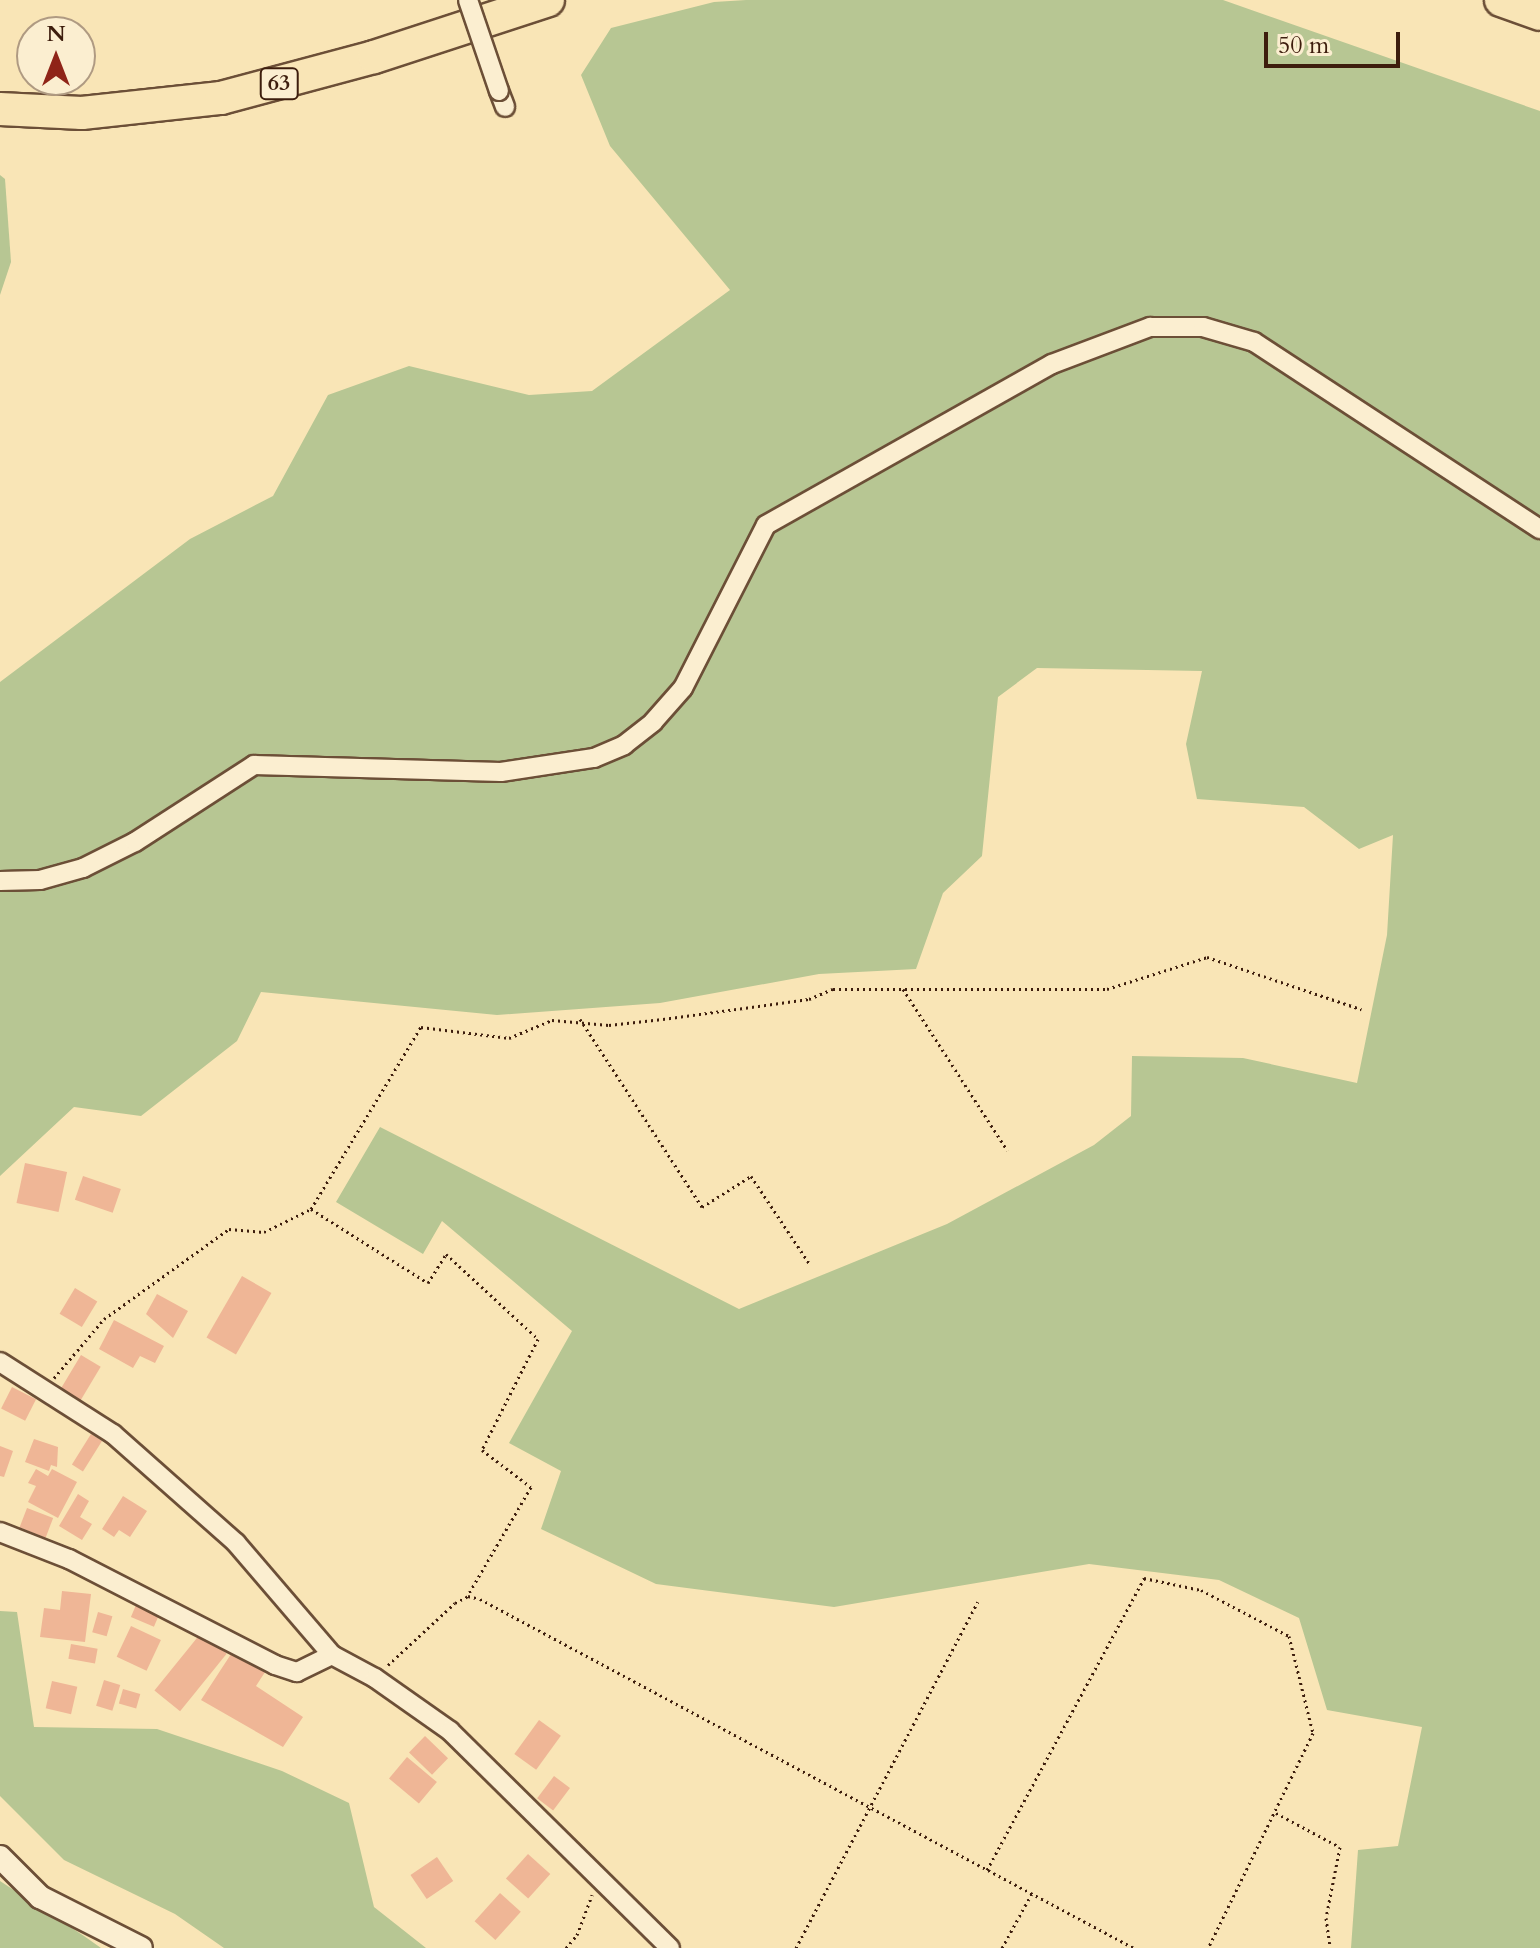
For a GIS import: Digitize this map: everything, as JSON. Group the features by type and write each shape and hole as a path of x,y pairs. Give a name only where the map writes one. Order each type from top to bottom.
{"highway":[{"name":"63","path":"0,109 82,113 221,98 374,57 548,0"},
{"path":"1501,0 1540,14"}],"street":[{"path":"468,0 502,99"},
{"path":"0,881 40,880 83,868 135,842 254,765 501,772 594,758 624,745 653,722 683,688 766,525 1052,364 1150,327 1203,327 1254,342 1540,529"},
{"path":"0,1362 113,1434 236,1543 332,1655 375,1678 450,1731 670,1948"},
{"path":"0,1532 69,1559 275,1665 297,1672 332,1655"},
{"path":"0,1857 40,1897 141,1948"}],"path":[{"path":"44,1390 104,1319 229,1229 264,1232 311,1209 421,1027 498,1038 552,1020 580,1019 609,1025 809,999 833,989 1107,989 1207,957 1361,1009"},
{"path":"903,989 1007,1150"},
{"path":"580,1019 702,1207 751,1176 809,1263"},
{"path":"311,1209 428,1283 446,1254 538,1339 482,1450 531,1487 468,1596 431,1623 375,1678"},
{"path":"987,1870 1144,1578 1201,1590 1289,1636 1313,1733 1208,1948"},
{"path":"468,1596 517,1617 1134,1948"},
{"path":"796,1948 978,1602"},
{"path":"1276,1813 1340,1847 1326,1918 1330,1948"},
{"path":"566,1948 577,1935 597,1879"},
{"path":"1002,1948 1032,1893"}],"green space":[{"path":"1223,0 1540,111 1540,1948 1351,1948 1358,1850 1398,1846 1422,1727 1327,1710 1299,1618 1219,1580 1089,1564 834,1607 656,1584 541,1529 561,1471 509,1443 572,1331 442,1221 423,1254 336,1202 380,1127 739,1309 947,1224 1094,1145 1131,1116 1132,1056 1243,1058 1357,1083 1387,935 1393,835 1359,849 1304,807 1197,799 1186,744 1202,671 1037,668 998,697 982,856 943,893 916,969 819,974 660,1003 497,1015 261,992 237,1041 141,1116 74,1107 0,1176 0,682 190,539 273,496 328,395 409,366 529,395 592,391 730,290 610,146 581,75 611,28 714,2"},
{"path":"0,175 5,179 11,262 0,295"},
{"path":"0,1611 17,1612 34,1727 157,1729 282,1771 349,1803 374,1907 426,1948 224,1948 175,1914 64,1860 0,1796"},
{"path":"0,1881 84,1936 101,1948 0,1948"}],"building":[{"path":"25,1163 67,1172 59,1212 16,1203"},
{"path":"83,1176 121,1189 113,1213 75,1200"},
{"path":"242,1276 271,1293 236,1354 206,1337"},
{"path":"75,1288 97,1301 82,1327 60,1314"},
{"path":"157,1294 188,1311 173,1338 146,1314"},
{"path":"114,1320 164,1346 155,1363 140,1356 133,1368 99,1349"},
{"path":"81,1355 101,1367 81,1400 61,1388"},
{"path":"12,1387 36,1399 25,1421 1,1408"},
{"path":"91,1434 102,1441 83,1471 72,1465"},
{"path":"34,1439 58,1447 57,1467 51,1465 49,1471 25,1462"},
{"path":"0,1446 13,1451 4,1477 0,1476"},
{"path":"36,1469 48,1476 52,1469 77,1482 58,1518 28,1502 36,1486 28,1483"},
{"path":"78,1494 89,1501 80,1517 92,1524 82,1540 59,1526"},
{"path":"123,1496 147,1511 130,1537 119,1530 114,1537 102,1529"},
{"path":"27,1508 53,1518 46,1538 19,1528"},
{"path":"62,1591 91,1594 85,1642 40,1637 44,1608 60,1610"},
{"path":"136,1605 159,1615 154,1627 131,1617"},
{"path":"98,1612 112,1616 107,1636 92,1632"},
{"path":"131,1626 161,1640 147,1671 117,1657"},
{"path":"201,1633 227,1654 180,1711 154,1691"},
{"path":"71,1644 98,1649 95,1663 68,1659"},
{"path":"235,1648 267,1669 256,1686 303,1717 283,1747 201,1700"},
{"path":"104,1680 120,1685 112,1711 96,1706"},
{"path":"52,1681 77,1687 71,1714 46,1708"},
{"path":"123,1689 140,1694 136,1708 119,1703"},
{"path":"539,1720 561,1736 536,1770 514,1754"},
{"path":"425,1736 448,1758 432,1775 409,1753"},
{"path":"407,1757 437,1782 419,1804 389,1778"},
{"path":"554,1776 570,1788 553,1810 537,1798"},
{"path":"528,1854 550,1874 528,1899 506,1879"},
{"path":"437,1857 453,1881 427,1899 410,1875"},
{"path":"500,1893 521,1912 495,1940 475,1921"}]}
